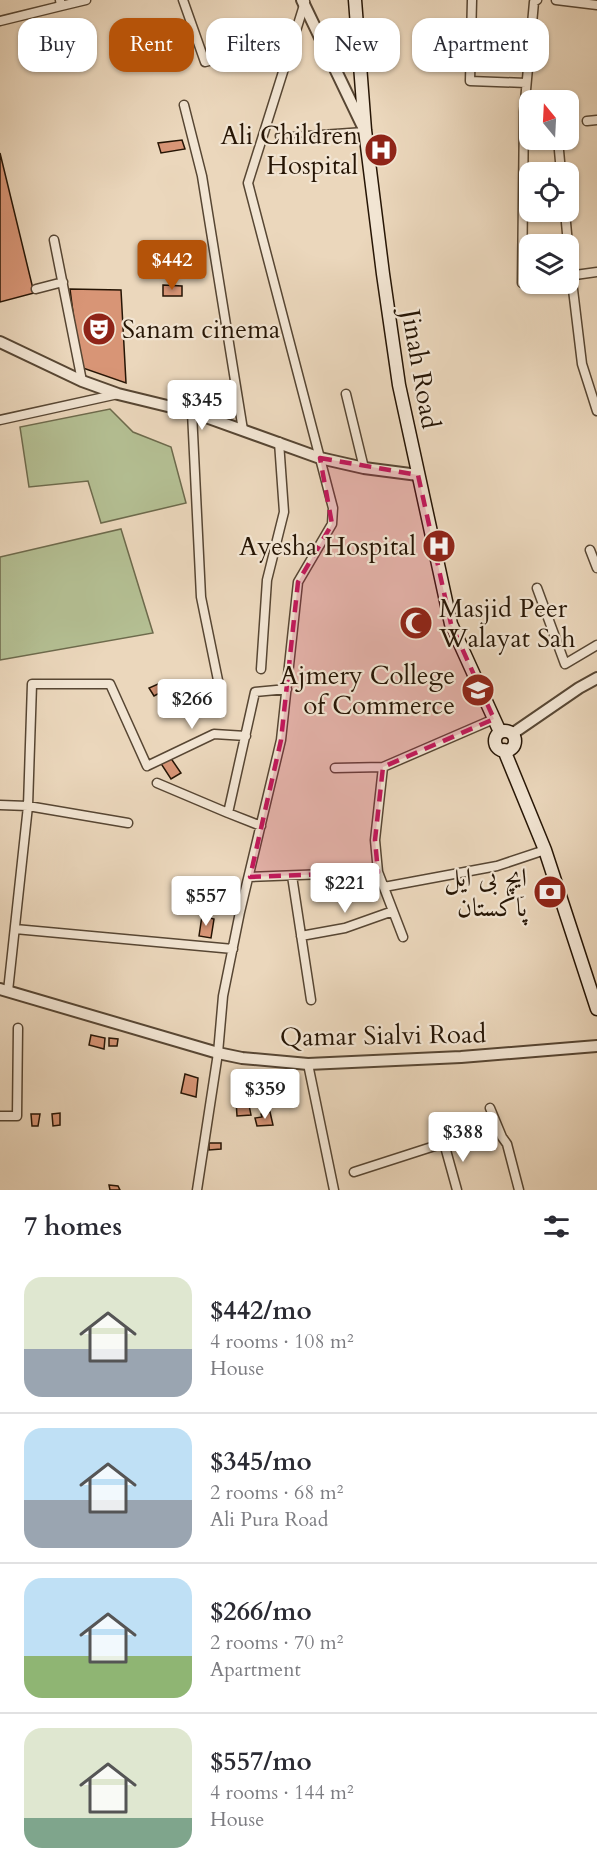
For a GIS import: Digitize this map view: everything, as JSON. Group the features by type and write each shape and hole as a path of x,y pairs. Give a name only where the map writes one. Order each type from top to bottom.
{"main road":[{"name":"Jinah Road","path":"356,0 365,130 399,385 451,624 494,719 506,733"},
{"path":"506,733 514,740 514,745 504,750 546,850 597,1009"}],"street":[{"path":"0,21 61,3 86,0"},
{"path":"183,0 206,62"},
{"path":"472,0 470,81 526,83"},
{"path":"526,90 534,2 537,0"},
{"path":"556,0 591,3"},
{"path":"300,18 304,2"},
{"path":"304,2 365,130"},
{"path":"196,1190 218,1053 223,996 281,740 298,582 332,524 333,508 248,183 284,72"},
{"path":"184,105 202,176 243,430"},
{"path":"587,121 597,120"},
{"path":"523,234 526,150"},
{"path":"54,240 82,381"},
{"path":"579,274 597,272"},
{"path":"36,289 63,282"},
{"path":"573,294 582,364 594,388 597,411"},
{"path":"0,342 82,381 192,412 320,458 364,468 418,476"},
{"path":"0,420 118,393"},
{"path":"346,394 364,468"},
{"path":"192,412 201,597 220,690"},
{"path":"261,669 267,580 284,512 279,442"},
{"path":"590,550 597,568"},
{"path":"537,588 565,664 597,645"},
{"path":"506,733 597,678"},
{"path":"4,990 15,929 28,806 32,684 110,684 147,766 214,734 246,736"},
{"path":"228,813 255,692 287,689"},
{"path":"335,768 383,767 494,719"},
{"path":"383,767 375,840 378,872 403,936"},
{"path":"157,783 261,826"},
{"path":"0,805 28,806 128,823"},
{"path":"384,887 497,866 546,850"},
{"path":"250,877 378,872"},
{"path":"292,876 311,1000"},
{"path":"301,936 345,928 393,911"},
{"path":"15,929 233,949"},
{"name":"Qamar Sialvi Road","path":"4,990 242,1058 308,1064 461,1057 597,1046"},
{"path":"0,1116 17,1116 18,1028"},
{"path":"308,1064 334,1190"},
{"path":"490,1108 507,1144 519,1190"},
{"path":"354,1172 444,1143 457,1190"}],"lane":[{"path":"278,136 365,130"}],"highlighted area":[{"path":"320,458 418,475 451,624 494,719 383,767 375,840 378,872 250,877 281,740 298,582 332,524"}],"green space":[{"path":"110,409 133,432 171,447 186,503 101,523 88,481 29,487 20,427"},
{"path":"121,529 153,633 0,660 0,557"}],"building":[{"path":"182,140 185,149 161,153 158,143"},
{"path":"0,153 34,293 0,302"},
{"path":"163,285 182,286 182,296 163,296"},
{"name":"Sanam cinema","path":"70,289 121,290 126,383 80,367"},
{"path":"165,681 169,688 154,696 149,688"},
{"path":"170,757 181,773 171,779 160,762"},
{"path":"202,916 214,919 211,938 199,936"},
{"path":"91,1035 105,1038 104,1049 89,1045"},
{"path":"109,1038 118,1039 117,1046 109,1046"},
{"path":"185,1074 198,1078 196,1097 181,1093"},
{"path":"236,1100 248,1100 251,1115 237,1116"},
{"path":"270,1112 273,1125 257,1126 255,1118"},
{"path":"60,1113 60,1125 53,1126 52,1114"},
{"path":"31,1114 40,1114 38,1126 32,1126"},
{"path":"209,1143 221,1143 221,1149 209,1150"},
{"path":"109,1185 118,1186 120,1190 110,1190"}],"place":[{"name":"Ali Children Hospital","path":"381,150"},
{"name":"Sanam cinema","path":"99,329"},
{"name":"Ayesha Hospital","path":"439,546"},
{"name":"Masjid Peer Walayat Sah","path":"416,623"},
{"name":"Ajmery College of Commerce","path":"478,690"},
{"name":"ایچ بی ایل پاکستان","path":"550,892"}]}
